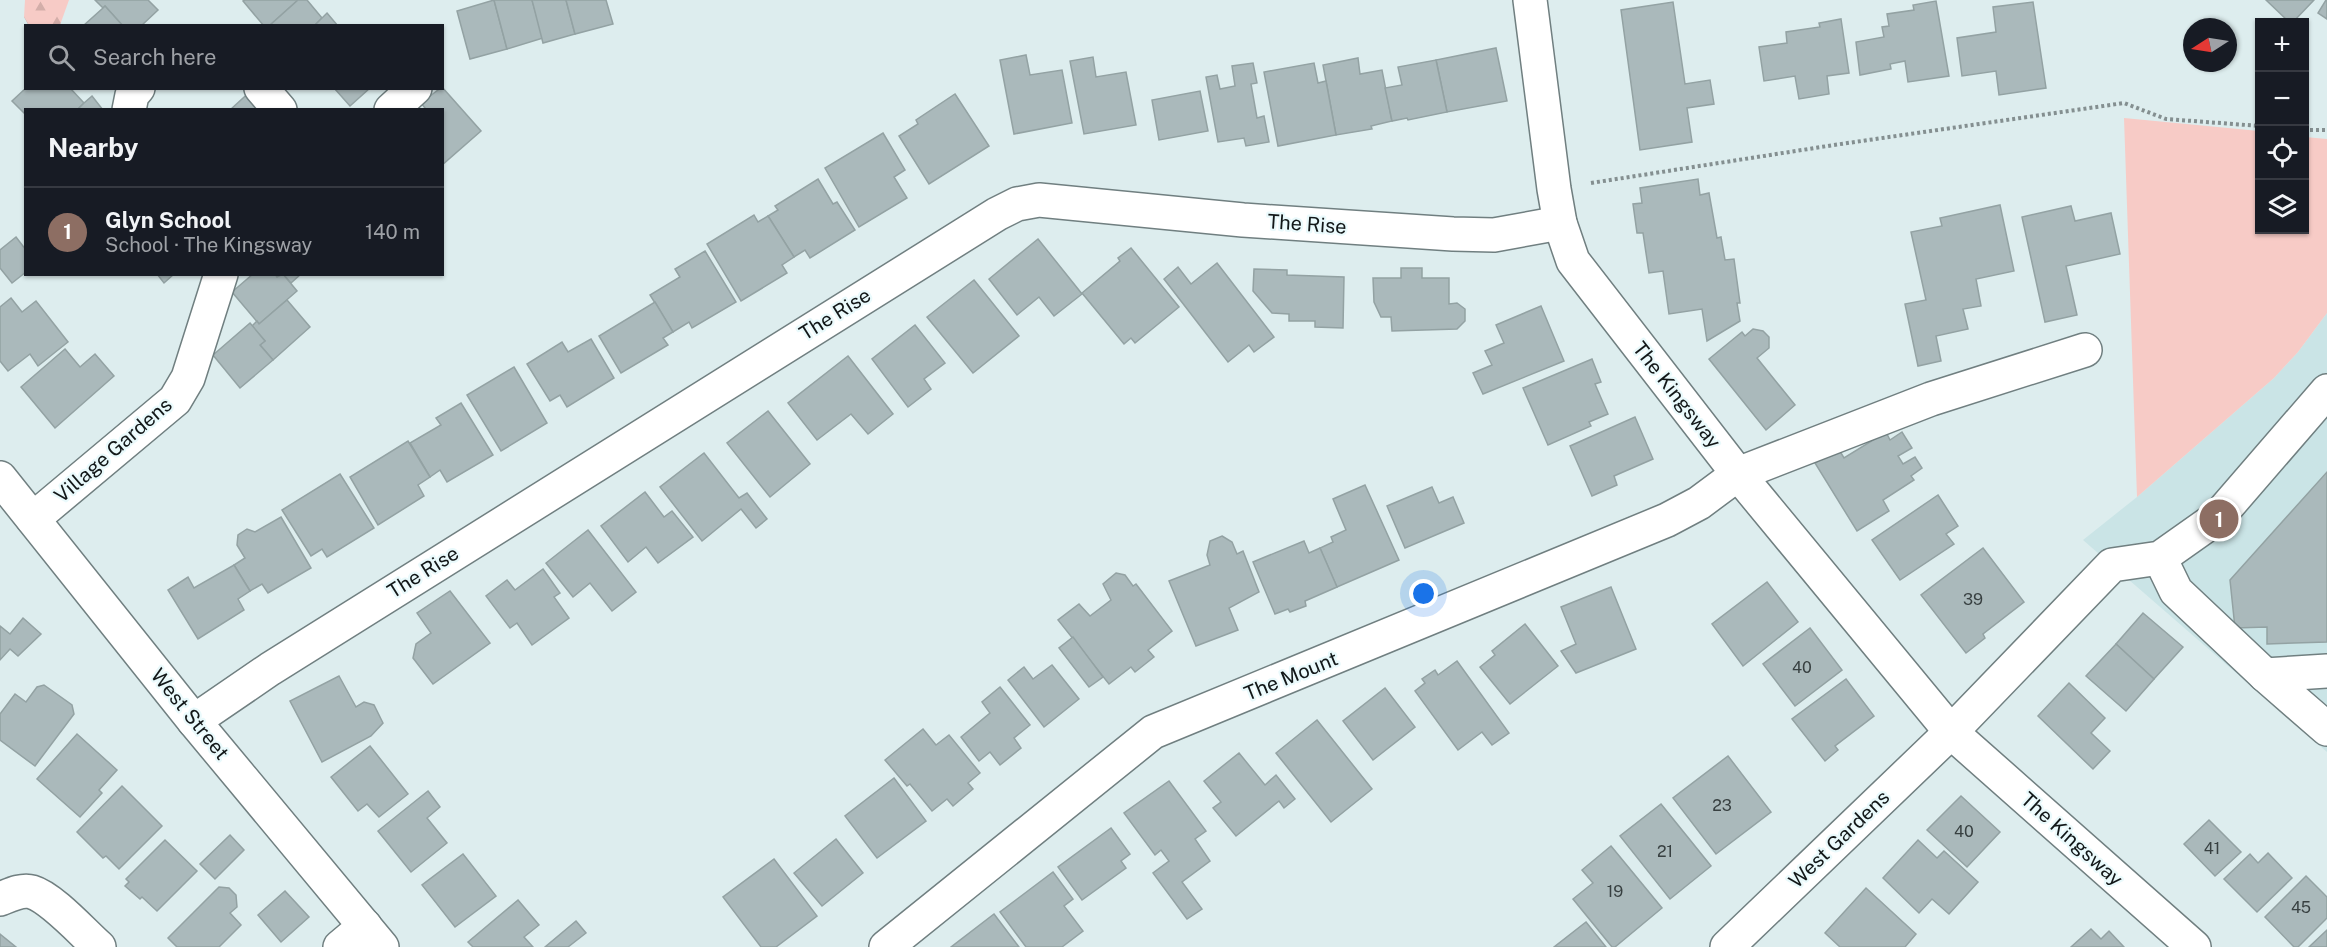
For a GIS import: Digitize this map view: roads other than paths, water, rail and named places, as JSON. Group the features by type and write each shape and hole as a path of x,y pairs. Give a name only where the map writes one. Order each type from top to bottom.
{"street":[{"name":"The Kingsway","path":"1530,0 1554,189 1560,223 1573,261 1738,474 1951,732 2194,947"},
{"path":"129,108 132,95 136,90"},
{"path":"263,90 278,108"},
{"path":"393,108 413,90"},
{"name":"The Rise","path":"194,721 270,669 748,369 997,214 1017,204 1039,200 1243,220 1453,234 1494,235 1560,223"},
{"name":"Village Gardens","path":"33,519 175,400 188,378 220,276"},
{"name":"The Mount","path":"886,947 1153,732 1667,520 1699,503 1738,474 1931,399 2085,350"},
{"path":"1951,732 2112,565 2160,558 2218,517 2327,391"},
{"name":"West Street","path":"0,478 194,721 373,936"},
{"path":"2160,558 2176,591 2265,675 2327,729"},
{"path":"2265,675 2327,671"},
{"name":"West Gardens","path":"1727,947 1951,732"},
{"path":"0,898 15,892 31,892 46,899 99,947"},
{"path":"340,947 373,936"}],"place":[{"name":"Glyn School","path":"2219,519"}]}
